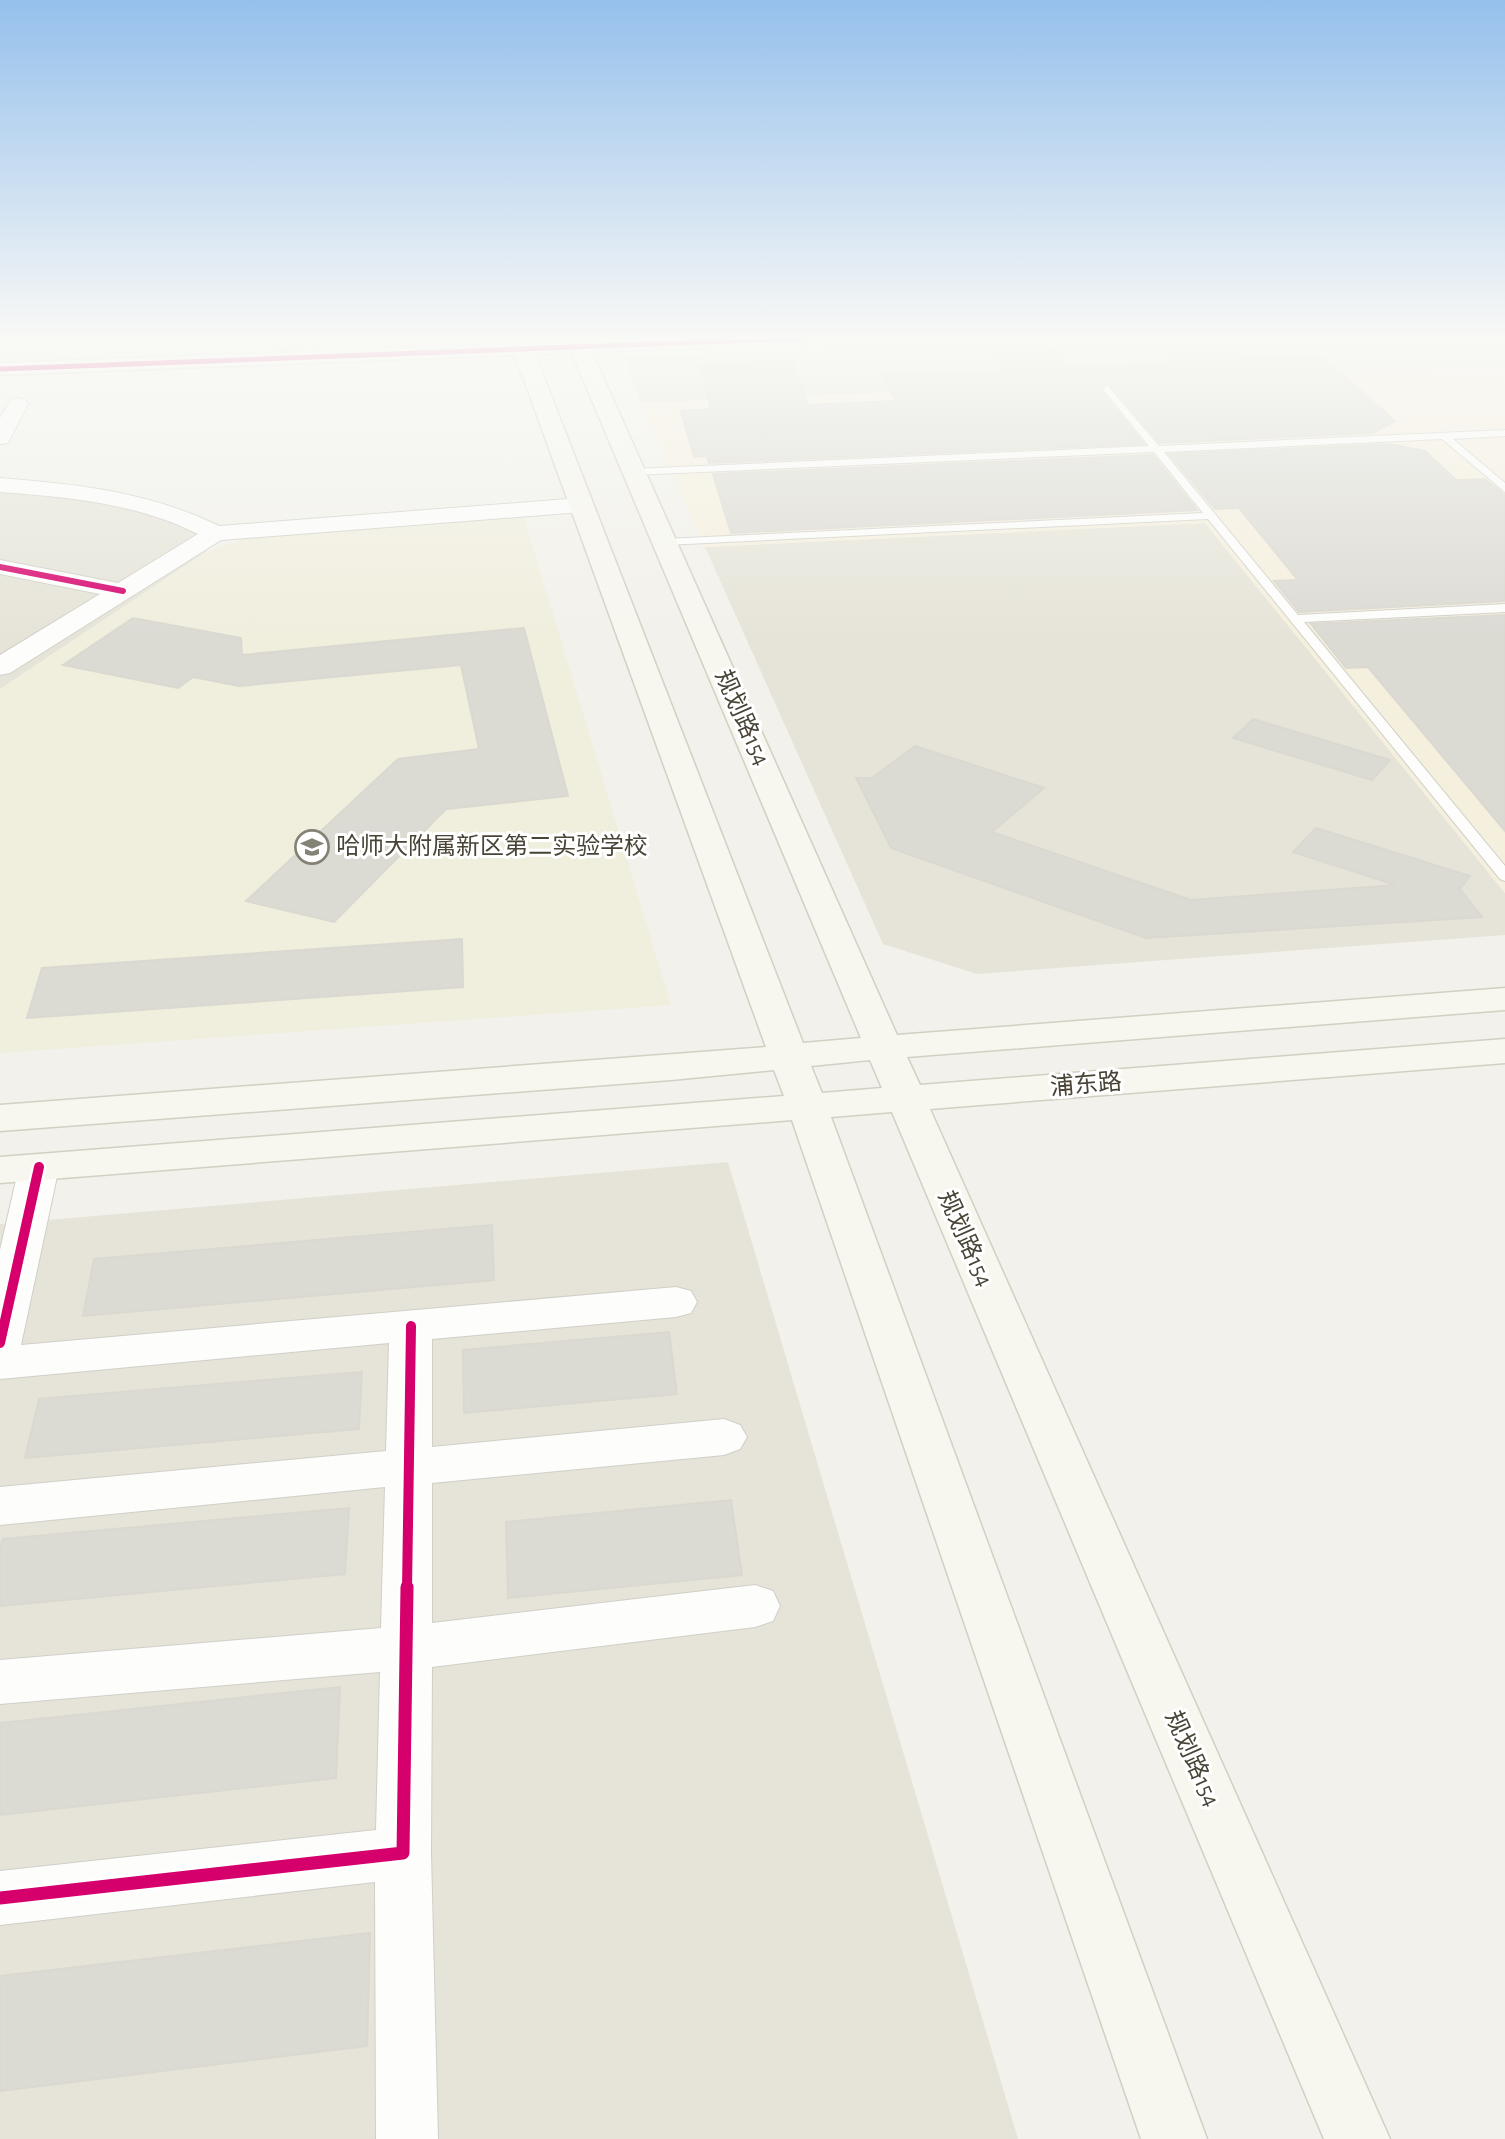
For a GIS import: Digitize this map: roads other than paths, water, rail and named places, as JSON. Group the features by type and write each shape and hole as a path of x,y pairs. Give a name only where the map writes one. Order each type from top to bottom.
{"main road":[{"path":"556,438 807,1105 1174,2139"},
{"name":"规划路154","path":"619,438 1357,2139"},
{"path":"0,1118 671,1068 885,1047 1505,999"},
{"name":"浦东路","path":"19,1169 1505,1051"}],"street":[{"path":"0,485 111,496 165,510 215,533"},
{"path":"0,667 215,533 581,505"},
{"path":"0,567 122,591"},
{"path":"0,1343 19,1169"},
{"path":"0,1363 676,1303"},
{"path":"407,2139 403,1853 411,1326"},
{"path":"0,1506 724,1437"},
{"path":"0,1682 407,1648 755,1606"},
{"path":"0,1898 403,1853"}],"lane":[{"path":"1149,438 1505,876"},
{"path":"634,472 1401,438"},
{"path":"1446,438 1505,489"},
{"path":"665,542 1211,516"},
{"path":"1295,619 1505,608"}],"place":[{"name":"哈师大附属新区第二实验学校","path":"312,847"}]}
